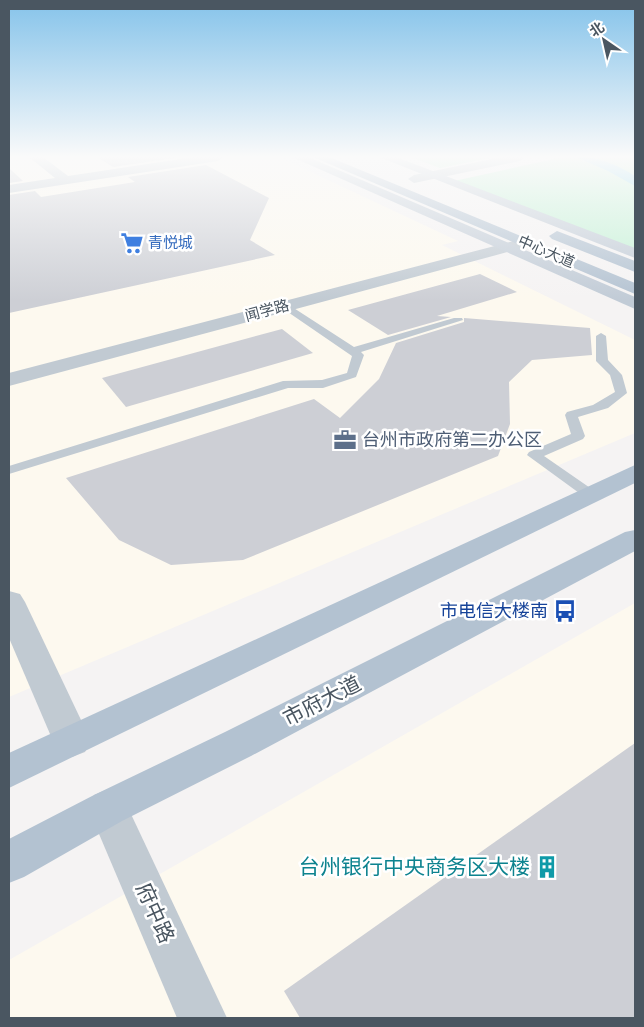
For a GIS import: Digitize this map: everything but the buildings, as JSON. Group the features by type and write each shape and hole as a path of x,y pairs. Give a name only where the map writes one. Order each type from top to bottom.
{"main road":[{"path":"408,205 635,304"},
{"name":"中心大道","path":"434,205 635,289"},
{"name":"中心大道","path":"482,205 633,262"},
{"path":"501,205 633,262"},
{"path":"600,274 635,295"},
{"path":"9,771 635,474"},
{"name":"市府大道","path":"9,862 108,808 238,744 635,539"}],"street":[{"name":"闻学路","path":"9,380 525,243"},
{"path":"9,602 72,740"},
{"name":"府中路","path":"108,808 202,1018"}],"lane":[{"path":"9,470 287,384 323,384 352,375 358,354 286,306"},
{"path":"353,351 458,320"},
{"path":"591,495 534,455 578,436 571,415 594,411 610,404 620,393 621,383 617,375 602,361 601,336"}],"shaded area":[{"path":"9,205 381,205 458,241 442,245 635,340 635,433 9,697"},
{"path":"635,603 635,1018 9,1018 9,960"}],"green space":[{"path":"517,205 635,205 635,250"}],"place":[{"name":"青悦城","path":"132,243"},
{"name":"台州市政府第二办公区","path":"345,440"},
{"name":"市电信大楼南","path":"565,611"},
{"name":"台州银行中央商务区大楼","path":"547,867"}]}
